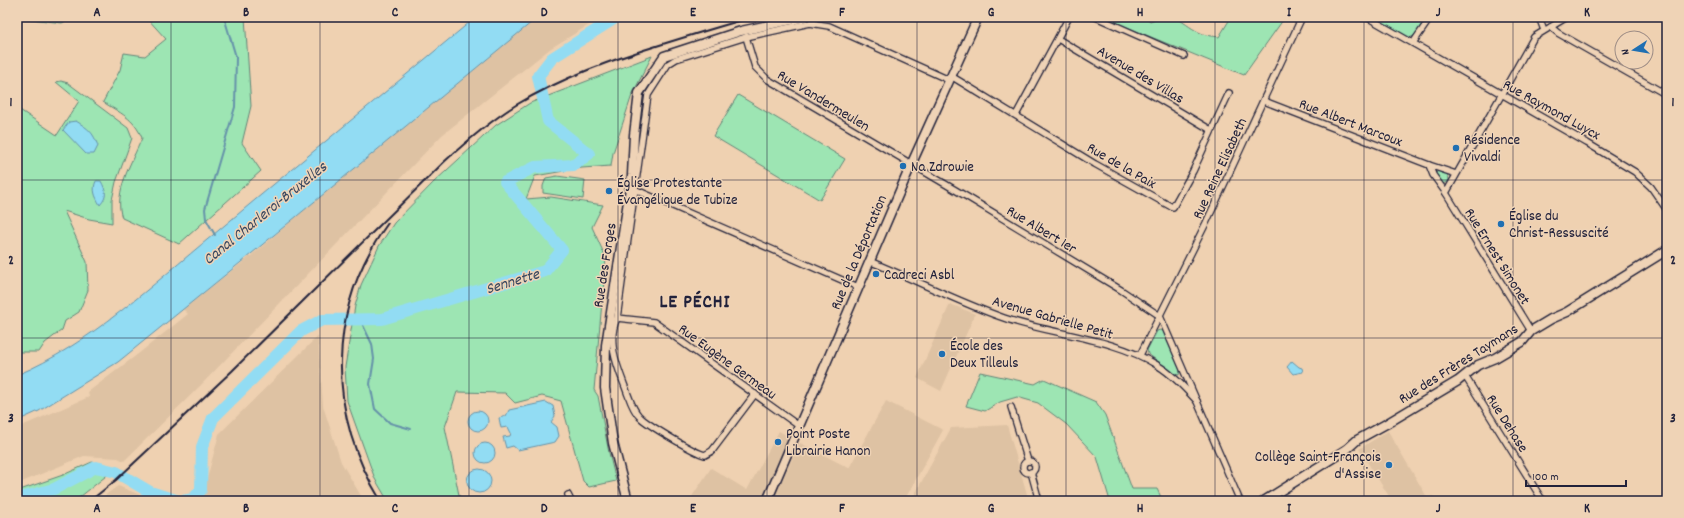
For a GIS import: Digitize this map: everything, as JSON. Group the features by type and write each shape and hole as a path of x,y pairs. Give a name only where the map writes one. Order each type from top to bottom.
{"main road":[{"name":"Rue de la Déportation","path":"767,501 910,165 978,17"},
{"name":"Rue des Forges","path":"628,501 613,443 605,388 606,345 632,175 634,135 639,93 664,56 741,31 808,20"},
{"name":"Rue des Frères Taymans","path":"1264,501 1347,449 1356,440 1386,424 1465,376 1478,365 1495,358 1522,342 1531,331 1567,312 1667,250"}],"street":[{"name":"Rue des Forges","path":"755,394 712,451 708,454 701,454 639,416 634,410 617,367 612,347 613,337 617,318 648,95 668,64 676,59 817,17"},
{"path":"1016,115 1069,17"},
{"name":"Avenue des Villas","path":"1096,17 1184,56"},
{"name":"Rue Reine Elisabeth","path":"1140,355 1264,102 1302,17"},
{"name":"Rue Reine Elisabeth","path":"1297,28 1307,17"},
{"name":"Rue Raymond Luycx","path":"1367,17 1635,172 1651,187 1667,210"},
{"path":"1413,43 1431,17"},
{"path":"1539,17 1544,30"},
{"path":"1446,193 1534,37 1567,17"},
{"name":"Rue des Forges","path":"808,20 829,26 950,78"},
{"path":"1551,26 1558,33 1667,95"},
{"name":"Rue Vandermeulen","path":"746,37 755,67 763,76 910,165"},
{"name":"Avenue des Villas","path":"1058,39 1211,130"},
{"name":"Rue de la Paix","path":"950,78 1016,115 1138,189 1173,207 1193,171 1229,93"},
{"name":"Rue Albert Marcoux","path":"1264,102 1429,165"},
{"name":"Rue Albert 1er","path":"910,165 1002,218 1121,290 1160,316"},
{"path":"1429,165 1456,174"},
{"name":"Rue Ernest Simonet","path":"1429,165 1433,175 1446,193 1531,331"},
{"path":"634,189 858,287"},
{"name":"Avenue Gabrielle Petit","path":"870,261 942,293 1004,318 1030,326 1120,348 1140,355 1158,365 1178,381 1197,401"},
{"path":"1160,316 1240,501"},
{"name":"Rue Eugène Germeau","path":"617,318 654,322 799,426"},
{"name":"Rue des Forges","path":"606,345 613,337"},
{"name":"Rue Dehase","path":"1465,376 1541,498 1545,501"},
{"path":"1011,407 1028,461 1024,463 1023,467 1026,472 1031,472 1039,501"}],"shaded area":[{"path":"538,17 602,17 551,48 442,135 200,386 124,461 118,458 84,456 17,484 17,428 89,397 88,392 188,314 183,309 252,255"},
{"name":"École des Deux Tilleuls","path":"950,304 975,314 941,391 917,378"},
{"path":"318,336 323,406 341,462 364,501 201,501 219,434"},
{"path":"886,401 943,430 904,501 772,501 800,443 849,468"},
{"path":"1007,425 1029,501 911,501 951,428"},
{"path":"779,431 789,437 762,501 689,501 711,468 747,490"},
{"name":"Collège Saint-François d'Assise","path":"1388,431 1427,497 1433,496 1436,501 1392,501 1359,449"},
{"path":"118,486 155,501 97,501"}],"green space":[{"path":"74,17 62,23 24,18"},
{"path":"146,17 245,17 251,106 242,143 261,171 179,244 122,218 120,198 122,188 129,167 142,138 139,131 131,121 103,102 120,70 124,53 145,56 166,39"},
{"path":"1102,17 1145,17 1150,21 1159,18 1173,17 1203,34 1219,37 1230,19 1228,17 1283,17 1283,20 1244,75"},
{"path":"1372,17 1427,17 1414,36 1409,38"},
{"path":"652,56 632,95 613,153 611,166 582,168 535,176 526,199 551,197 603,205 592,227 606,258 594,390 598,396 616,481 589,487 583,481 561,401 542,396 515,403 505,393 457,392 445,427 459,495 463,501 388,501 375,479 347,401 345,367 355,306 361,285 379,246 394,223 434,182 496,125 530,103"},
{"path":"61,81 68,83 128,128 132,138 116,182 112,200 112,223 89,219 64,211 87,262 88,290 79,312 65,321 62,330 45,343 39,352 17,352 17,108 57,135 79,101 56,82"},
{"path":"738,95 845,159 820,200 713,136"},
{"path":"1438,171 1447,174 1449,179 1448,182 1441,184 1435,174"},
{"path":"557,176 585,180 583,199 543,193 543,186 546,178"},
{"path":"1157,331 1163,331 1180,370 1179,375 1175,374 1148,354 1147,350"},
{"path":"980,372 1035,384 1044,379 1096,402 1105,415 1132,489 1157,489 1163,501 1110,501 1097,457 1066,424 1038,403 1017,397 1000,402 985,411 966,406"},
{"path":"92,462 116,468 75,501 17,501 17,491 63,475"}],"water":[{"name":"Canal Charleroi-Bruxelles","path":"476,17 538,17 118,362 39,411 17,421 17,375 70,347 120,312"},
{"path":"76,121 87,129 94,137 98,146 94,154 86,154 63,130 69,122"},
{"path":"96,181 101,181 105,191 104,199 100,205 94,187"},
{"path":"1292,361 1302,368 1303,372 1293,374 1287,367"},
{"path":"546,402 553,406 555,416 551,422 557,427 559,436 555,442 518,450 513,446 506,448 503,437 510,436 511,433 508,427 501,428 499,418 506,416 509,410"},
{"path":"478,411 485,414 488,421 485,428 478,431 471,428 468,421 471,414"},
{"path":"485,443 492,446 495,453 492,460 485,463 478,460 475,453 478,446"},
{"path":"479,469 484,470 490,476 490,486 484,492 479,493 474,492 468,486 467,481 468,476 474,470"}],"waterway":[{"name":"Canal Charleroi-Bruxelles","path":"215,235 206,219 205,209 235,107 236,57 224,17"},
{"name":"Sennette","path":"183,501 193,499 201,490 202,447 213,418 301,331 322,320 382,319 545,271 562,250 505,182 535,167 574,165 589,154 548,121 538,76 552,58 617,17"},
{"path":"360,319 372,344 374,359 370,384 375,409 390,423 411,429"},
{"name":"Sennette","path":"17,499 54,489 96,467 116,472 150,492 179,501"}],"railway":[{"path":"90,501 116,480 232,371 444,162 497,118 534,95 570,77 608,62 753,17"},
{"path":"381,501 363,467 350,432 343,396 341,360 344,325 353,290 368,256 388,223"}],"place":[{"name":"Résidence Vivaldi","path":"1456,148"},
{"name":"Na Zdrowie","path":"903,166"},
{"name":"Église Protestante Évangélique de Tubize","path":"609,191"},
{"name":"Église du Christ-Ressuscité","path":"1501,224"},
{"name":"Cadreci Asbl","path":"876,274"},
{"name":"École des Deux Tilleuls","path":"942,354"},
{"name":"Point Poste Librairie Hanon","path":"778,442"},
{"name":"Collège Saint-François d'Assise","path":"1389,465"}],"district":[{"name":"LE PÉCHI","path":"695,300"}]}
